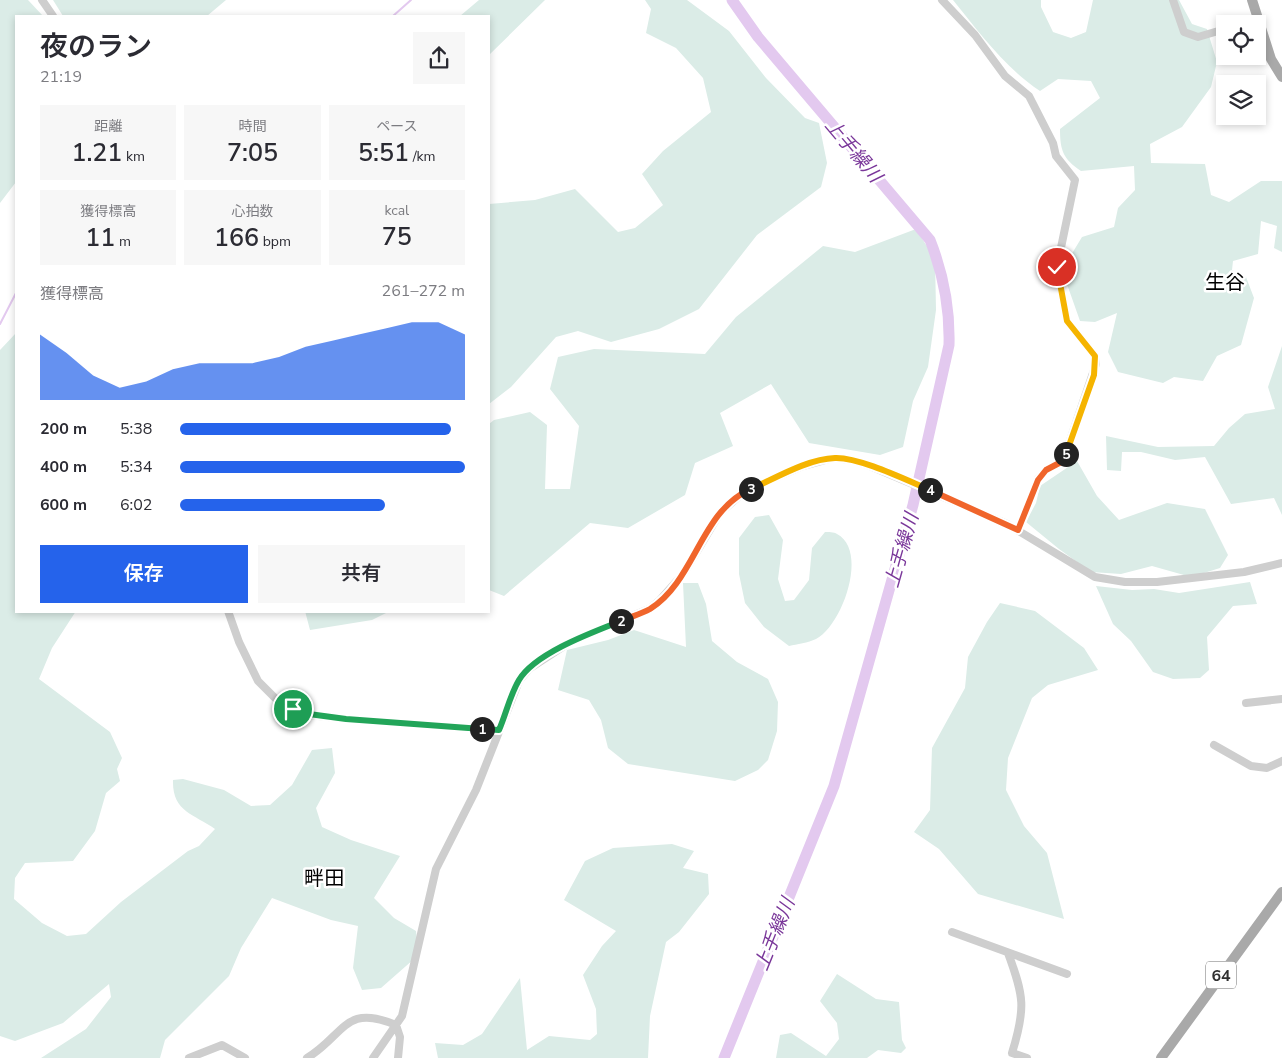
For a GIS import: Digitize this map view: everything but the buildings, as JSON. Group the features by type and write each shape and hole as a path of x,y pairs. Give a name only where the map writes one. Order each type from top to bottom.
{"main road":[{"path":"1252,0 1256,15"},
{"path":"1266,45 1271,59 1282,76"},
{"name":"64","path":"1161,1058 1282,892"}],"street":[{"path":"42,0 52,15"},
{"path":"942,0 975,35 1005,76 1029,96 1054,143 1056,156 1075,180 1057,267 1067,321 1095,356 1096,364 1063,461 1046,470 1038,480 1018,530"},
{"path":"1173,0 1184,32 1198,37 1216,32"},
{"path":"373,1058 402,1016 430,886 436,869 476,790 518,681 523,674 572,640 649,609 684,573 720,513 745,491 800,467 833,458 852,460 923,487 1018,530 1095,578 1125,582 1157,582 1225,574 1282,563"},
{"path":"229,613 239,642 258,681 278,701 293,709 309,714 346,719 499,730"},
{"path":"1246,703 1282,699"},
{"path":"1214,745 1251,766 1267,768 1282,761"},
{"path":"952,932 1067,974"},
{"path":"1008,953 1021,988 1022,1004 1019,1030 1012,1053 1027,1058"},
{"path":"307,1058 352,1020 370,1016 396,1025"},
{"path":"396,1025 400,1037 398,1058"},
{"path":"189,1058 222,1044 244,1058"}],"shaded area":[{"path":"0,0 28,0 42,15 15,15 15,183 0,203"},
{"path":"53,0 226,0 208,15 62,15"},
{"path":"479,0 545,0 490,54 490,15 461,15"},
{"path":"645,0 687,0 729,31 766,78 805,118 819,123 827,163 821,187 757,235 699,309 659,329 611,342 578,331 556,337 511,387 490,403 490,204 535,200 575,189 618,232 635,228 663,205 642,174 663,151 711,112 703,78 676,48 646,33 651,9"},
{"path":"953,0 1041,0 1041,7 1053,32 1071,38 1086,32 1093,0 1179,0 1192,24 1207,29 1216,59 1211,87 1182,127 1150,144 1151,163 1205,164 1211,195 1229,202 1261,181 1282,181 1282,252 1274,248 1277,226 1261,221 1258,254 1233,261 1232,270 1246,277 1254,298 1241,345 1217,356 1203,381 1174,377 1163,383 1118,372 1108,352 1117,313 1095,322 1080,321 1062,270 1082,237 1114,227 1118,208 1135,190 1134,166 1081,171 1070,162 1062,148 1060,129 1100,98 1091,81 1058,79 1040,91 1015,72"},
{"path":"916,229 935,259 936,310 928,367 913,401 903,447 880,455 809,443 771,384 720,413 733,446 695,463 685,495 628,528 590,523 504,596 490,590 490,423 494,420 530,412 547,425 545,489 570,489 579,426 550,389 558,357 594,349 705,354 736,317 823,246 855,252"},
{"path":"15,334 15,613 75,613 52,648 39,679 110,732 122,758 117,769 120,781 106,793 95,831 73,861 25,863 15,878 14,899 42,923 67,936 86,934 121,902 188,851 199,846 215,829 180,806 176,799 173,780 183,779 224,790 251,806 270,805 292,785 312,750 332,748 335,773 316,808 322,827 351,840 400,856 374,898 394,918 416,931 418,951 414,959 381,988 362,990 353,968 358,926 331,920 272,898 241,948 229,976 165,1040 160,1058 41,1058 86,1029 111,997 109,984 63,1023 15,1041 0,1036 0,350"},
{"path":"1282,346 1282,515 1274,498 1231,504 1205,457 1175,460 1141,452 1122,452 1121,471 1107,470 1106,436 1158,447 1214,446 1229,428 1245,414 1275,409 1268,387"},
{"path":"1077,461 1097,496 1119,520 1167,503 1205,509 1228,555 1220,568 1191,577 1152,566 1121,574 1091,572 1059,549 1026,522 1036,503 1040,486"},
{"path":"769,515 783,540 778,579 785,601 794,600 809,580 812,548 825,532 837,534 846,543 851,556 851,571 843,605 835,620 816,639 789,646 764,627 745,603 739,574 739,538 755,517"},
{"path":"1250,582 1257,604 1233,606 1207,637 1209,670 1200,678 1173,679 1153,672 1131,641 1113,624 1096,586 1132,590 1154,589 1179,593"},
{"path":"683,583 698,583 706,604 712,641 737,662 768,679 778,702 777,731 768,760 758,770 735,781 628,764 608,748 601,720 589,700 558,690 567,650 608,640 634,630 686,647"},
{"path":"1000,603 1035,611 1084,648 1098,670 1048,685 1032,698 1008,758 1006,790 1024,826 1047,853 1064,919 978,894 939,849 914,832 930,810 932,748 965,688 968,657"},
{"path":"306,613 386,613 372,620 310,630"},
{"path":"672,844 694,851 683,868 708,874 709,894 679,932 666,942 650,1016 648,1058 438,1058 435,1043 463,1045 482,1034 520,978 527,1050 549,1036 590,1040 597,1034 596,1009 583,975 602,946 616,931 564,900 585,861 613,848"},
{"path":"837,974 876,999 899,1002 902,1040 906,1048 901,1053 878,1050 867,1058 776,1058 780,1035 791,1033 826,1056 839,1039 837,1023 820,1001"}],"waterway":[{"path":"394,15 411,0"},
{"name":"上手繰川","path":"724,1058 834,786 913,505 949,345 945,292 939,265 930,240 758,37 732,0"},
{"path":"0,324 15,295"}],"district":[{"name":"生谷","path":"1225,282"},
{"name":"畔田","path":"324,878"}],"route":[{"path":"293,709 309,714 346,719 499,730 518,681 523,674 572,640 649,609 676,584 720,513 729,503 745,491 821,460 844,458 870,466 924,487 1018,530 1038,480 1046,470 1057,466 1063,461 1094,375 1096,364 1095,356 1067,321 1057,267"}]}
